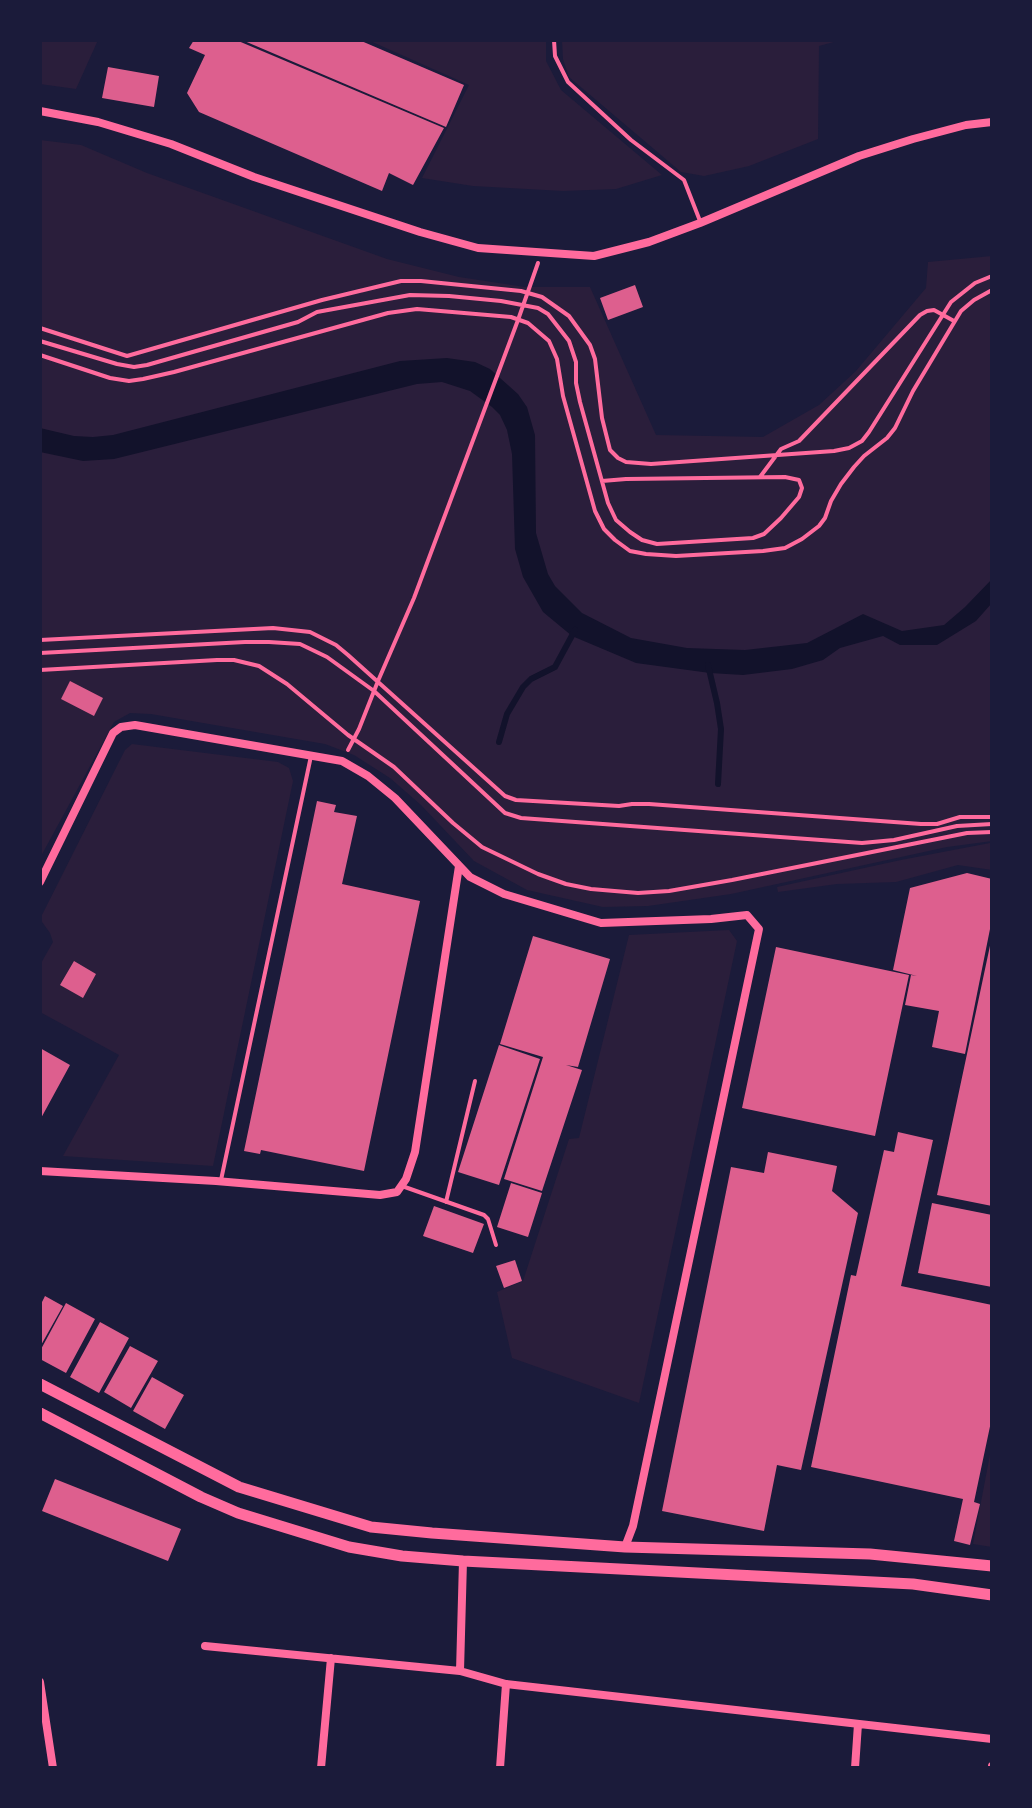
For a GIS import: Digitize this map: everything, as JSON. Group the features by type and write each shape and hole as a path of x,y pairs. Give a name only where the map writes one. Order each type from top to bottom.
{"street":[{"path":"40,111 98,122 171,144 254,177 478,248 594,256 649,242 700,223 859,156 966,125 992,122"},
{"path":"40,882 113,733 121,727 135,725 342,761 368,776 395,798 470,877 504,894 601,923 747,915 759,929 633,1526 625,1547"},
{"path":"40,1171 221,1181 380,1195 397,1192 406,1179 415,1152 459,866"},
{"path":"40,1384 239,1487 371,1527 625,1547 870,1554 992,1566"},
{"path":"40,1413 187,1490 238,1513 349,1547 402,1556 463,1561 898,1583 992,1595"},
{"path":"460,1671 463,1561"},
{"path":"205,1646 460,1671 506,1684 992,1739"},
{"path":"321,1768 331,1658"},
{"path":"40,1682 53,1768"},
{"path":"500,1768 506,1684"},
{"path":"855,1768 858,1724"}],"lane":[{"path":"554,40 555,56 568,82 631,140 684,180 700,223"},
{"path":"221,1181 311,756"},
{"path":"446,1202 475,1081"},
{"path":"402,1186 484,1215 496,1245"}],"path":[{"path":"354,740 414,598 541,253"},
{"path":"40,328 127,356 392,282 421,281 528,293 542,297 569,316 590,345 610,450 626,462 651,464 834,451 862,441 951,302 975,283 992,276"},
{"path":"40,355 110,378 129,381 174,372 388,313 417,309 511,317 528,323 549,341 557,359 567,410 595,511 604,529 615,540 630,551 646,554 676,556 763,551 785,548 819,526 841,484 854,467 895,428 913,391 961,311 992,290"},
{"path":"40,341 134,367 298,322 317,312 410,295 501,301 538,308 548,314 569,341 576,362 580,402 608,503 616,520 642,540 657,544 753,538 764,534 799,497 802,488 799,480 794,478 602,481"},
{"path":"760,477 781,449 799,441 920,315 934,310 954,321"},
{"path":"40,640 273,628 310,632 336,645 505,796 516,800 619,806 649,804 921,824 937,824 960,817 992,817"},
{"path":"40,653 245,642 300,644 327,657 374,691 505,813 521,818 862,843 894,840 957,826 992,824"},
{"path":"40,670 217,660 259,666 394,767 482,847 538,874 591,889 638,893 669,891 967,833 992,832"}],"shaded area":[{"path":"40,40 98,40 76,89 40,84"},
{"path":"368,40 546,40 546,61 561,90 662,175 616,189 563,191 473,186 422,178 469,85"},
{"path":"562,40 841,40 819,46 818,139 749,166 704,176 681,172 569,77 563,59"},
{"path":"40,140 81,145 147,173 387,259 459,277 525,287 590,287 656,435 763,437 819,405 856,371 926,288 928,262 992,256 992,841 947,847 731,894 648,906 603,907 527,890 474,861 421,805 390,778 354,755 325,744 130,713 114,722 40,858"},
{"path":"447,358 475,362 490,369 518,394 527,407 535,435 536,533 548,574 555,586 582,613 631,638 687,648 745,650 807,643 863,614 902,631 944,625 992,579 992,603 976,621 937,645 900,645 883,636 840,648 823,660 792,669 743,675 636,663 572,636 543,612 523,577 515,549 512,454 507,430 492,407 470,391 442,382 417,384 114,459 83,461 40,452 40,428 74,436 113,435 400,361"},
{"path":"132,744 278,762 289,768 293,781 213,1166 63,1156 119,1055 40,1012 40,965 53,942 40,919 125,750"},
{"path":"990,843 992,870 958,865 896,882 837,884 778,892 777,887"},
{"path":"729,930 737,941 639,1403 512,1358 497,1292 523,1281 569,1139 579,1138 629,935"},
{"path":"992,1444 992,1547 973,1544"}],"building":[{"path":"194,40 236,40 444,128 413,185 389,173 382,191 199,112 187,93 205,55 189,48"},
{"path":"242,40 359,40 464,85 446,127"},
{"path":"108,67 159,76 154,107 102,98"},
{"path":"635,285 643,307 608,320 600,298"},
{"path":"70,681 103,698 94,716 61,699"},
{"path":"317,801 336,805 334,812 357,816 342,884 420,901 364,1171 261,1150 260,1154 244,1151"},
{"path":"967,873 992,879 992,919 965,1054 932,1047 939,1011 905,1005 911,975 917,976 893,970 910,888"},
{"path":"533,936 610,959 578,1067 566,1065 582,1070 542,1191 504,1179 543,1057 500,1044"},
{"path":"992,941 992,1206 937,1195"},
{"path":"776,947 909,975 875,1136 742,1108"},
{"path":"74,961 96,974 83,998 60,985"},
{"path":"499,1045 540,1059 499,1185 458,1172"},
{"path":"40,1048 70,1065 40,1120"},
{"path":"898,1132 933,1140 901,1286 992,1305 992,1417 974,1502 980,1504 970,1545 954,1541 963,1499 811,1467 851,1275 856,1276 884,1150 894,1152"},
{"path":"768,1152 837,1166 832,1191 858,1213 801,1470 777,1465 764,1531 662,1511 731,1167 764,1173"},
{"path":"511,1183 542,1193 528,1237 497,1227"},
{"path":"932,1203 992,1215 992,1287 918,1273"},
{"path":"434,1206 484,1224 473,1253 423,1236"},
{"path":"515,1260 522,1281 504,1288 496,1266"},
{"path":"45,1296 63,1306 40,1347 40,1306"},
{"path":"66,1303 95,1319 66,1373 40,1359 40,1351"},
{"path":"100,1322 129,1338 99,1393 70,1377"},
{"path":"130,1346 158,1361 131,1408 104,1392"},
{"path":"152,1377 184,1395 165,1429 133,1411"},
{"path":"55,1479 181,1529 168,1561 42,1511"}],"waterway":[{"path":"499,742 507,714 523,687 531,679 555,667 575,630"},
{"path":"708,665 721,729 718,784"}]}
